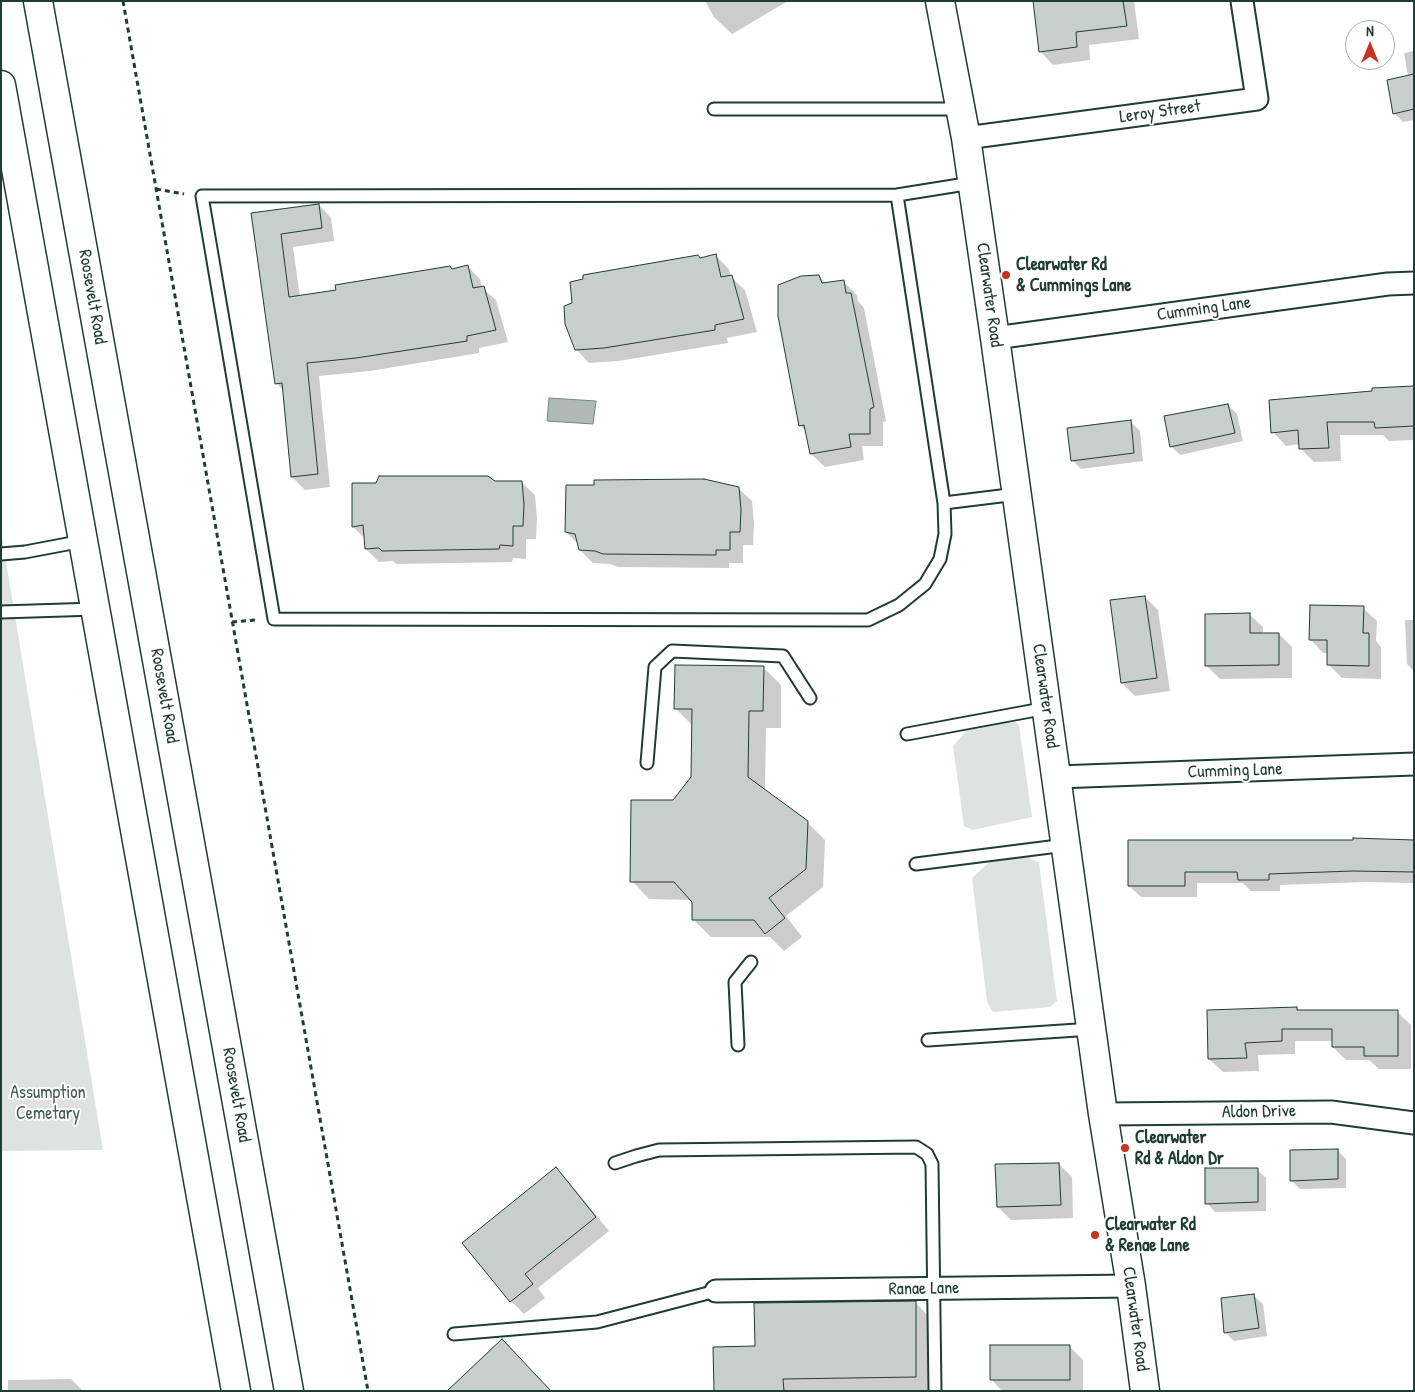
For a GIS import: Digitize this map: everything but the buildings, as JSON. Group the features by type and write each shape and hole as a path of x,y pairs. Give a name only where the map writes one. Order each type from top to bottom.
{"main road":[{"name":"Roosevelt Road","path":"38,1 290,1391"},
{"name":"Clearwater Road","path":"940,1 966,138 1103,1114 1131,1286 1145,1391"},
{"path":"1,85 236,1391"}],"street":[{"name":"Leroy Street","path":"966,138 1256,99 1242,1"},
{"name":"Cumming Lane","path":"995,338 1414,282"},
{"name":"Cumming Lane","path":"1057,777 1414,764"},
{"name":"Aldon Drive","path":"1103,1114 1332,1112 1414,1123"},
{"name":"Ranae Lane","path":"716,1291 1131,1286"}],"lane":[{"path":"714,109 960,109"},
{"path":"897,195 944,503 945,534 940,560 925,584 899,605 868,620 274,619 202,196 897,195 972,183"},
{"path":"944,503 1017,494"},
{"path":"1,554 25,552 83,541"},
{"path":"1,612 96,609"},
{"path":"647,763 655,667 672,651 783,656 810,698"},
{"path":"907,734 1047,708"},
{"path":"916,864 1066,845"},
{"path":"738,1045 735,982 751,962"},
{"path":"928,1040 1092,1030"},
{"path":"615,1163 659,1150 916,1147 927,1154 932,1164 935,1391"},
{"path":"454,1334 597,1322 716,1291"}],"path":[{"path":"122,1 368,1391"},
{"path":"156,189 202,196"},
{"path":"232,622 274,619"}],"green space":[{"name":"Assumption Cemetary","path":"1,531 103,1150 1,1151"},
{"path":"1015,722 1019,725 1032,817 973,830 964,826 953,746 970,727"},
{"path":"1029,857 1039,863 1057,1001 1050,1007 993,1012 987,1002 972,878 991,861"}],"shaded area":[{"path":"549,398 596,401 593,424 547,421"}],"place":[{"name":"Clearwater Rd & Cummings Lane","path":"1006,275"},
{"name":"Clearwater Rd & Aldon Dr","path":"1125,1148"},
{"name":"Clearwater Rd & Renae Lane","path":"1095,1235"}]}
